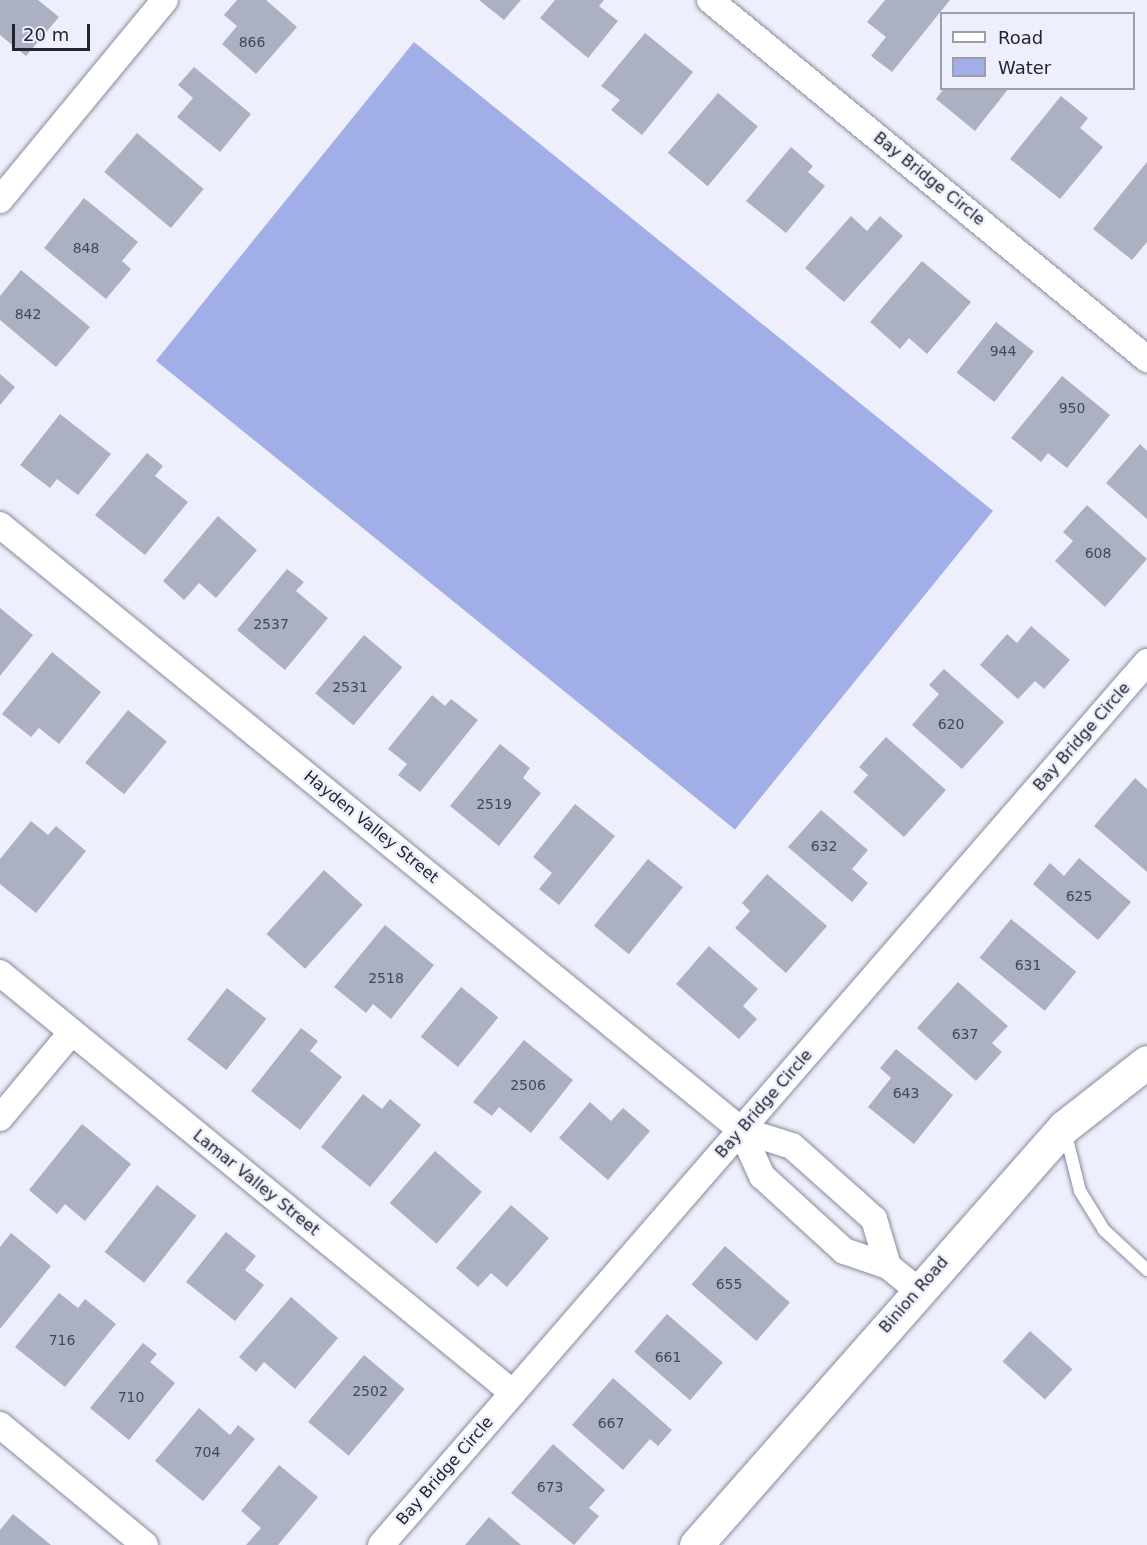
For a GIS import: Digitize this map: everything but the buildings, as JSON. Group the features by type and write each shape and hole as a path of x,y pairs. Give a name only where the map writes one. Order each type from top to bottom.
{"main road":[{"name":"Binion Road","path":"696,1545 1064,1126 1147,1062"}],"street":[{"path":"0,201 165,0"},
{"name":"Bay Bridge Circle","path":"710,0 1147,359"},
{"name":"Hayden Valley Street","path":"0,525 741,1130 792,1146 874,1219 888,1266"},
{"name":"Bay Bridge Circle","path":"381,1545 1147,662"},
{"name":"Lamar Valley Street","path":"0,973 513,1393"},
{"path":"0,1118 72,1032"},
{"name":"Hayden Valley Street","path":"741,1130 768,1181 844,1251 888,1266 918,1290"},
{"path":"0,1425 145,1545"}],"lane":[{"path":"1064,1126 1080,1191 1104,1230 1147,1270"}],"water":[{"path":"414,42 993,511 735,829 156,361"}]}
